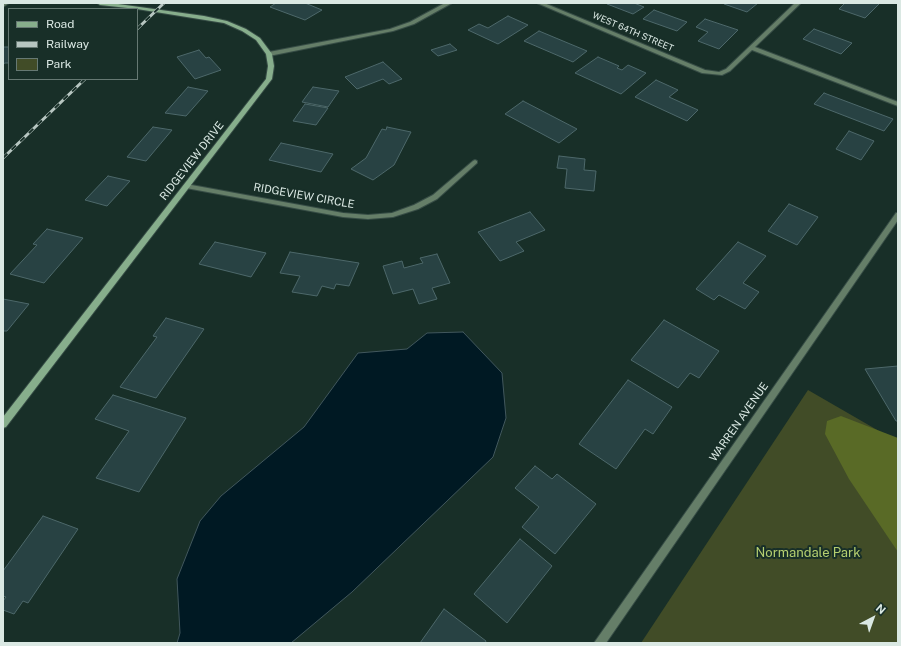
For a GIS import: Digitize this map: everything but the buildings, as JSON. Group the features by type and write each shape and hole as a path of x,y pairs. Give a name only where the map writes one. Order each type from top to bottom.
{"street":[{"path":"100,3 133,8"},
{"path":"138,9 226,22 244,30 258,39 269,54 391,30 412,23 449,3"},
{"name":"WEST 64TH STREET","path":"540,3 704,72 720,74 728,70 752,48"},
{"path":"798,3 752,48 898,104"},
{"name":"RIDGEVIEW DRIVE","path":"3,424 269,79 271,66 269,54"},
{"name":"RIDGEVIEW CIRCLE","path":"186,186 343,215 393,215 416,207 435,197 475,162"},
{"name":"WARREN AVENUE","path":"600,643 898,215"}],"green space":[{"name":"Normandale Park","path":"808,390 898,442 898,643 641,643"},
{"path":"841,416 898,438 898,552 849,479 825,434 827,421"}],"water":[{"path":"463,332 502,373 506,418 493,457 352,592 291,643 177,643 180,633 177,579 200,521 221,496 304,427 358,353 407,349 427,333"}],"railway":[{"path":"138,28 164,3"},
{"path":"3,158 84,80"}]}
